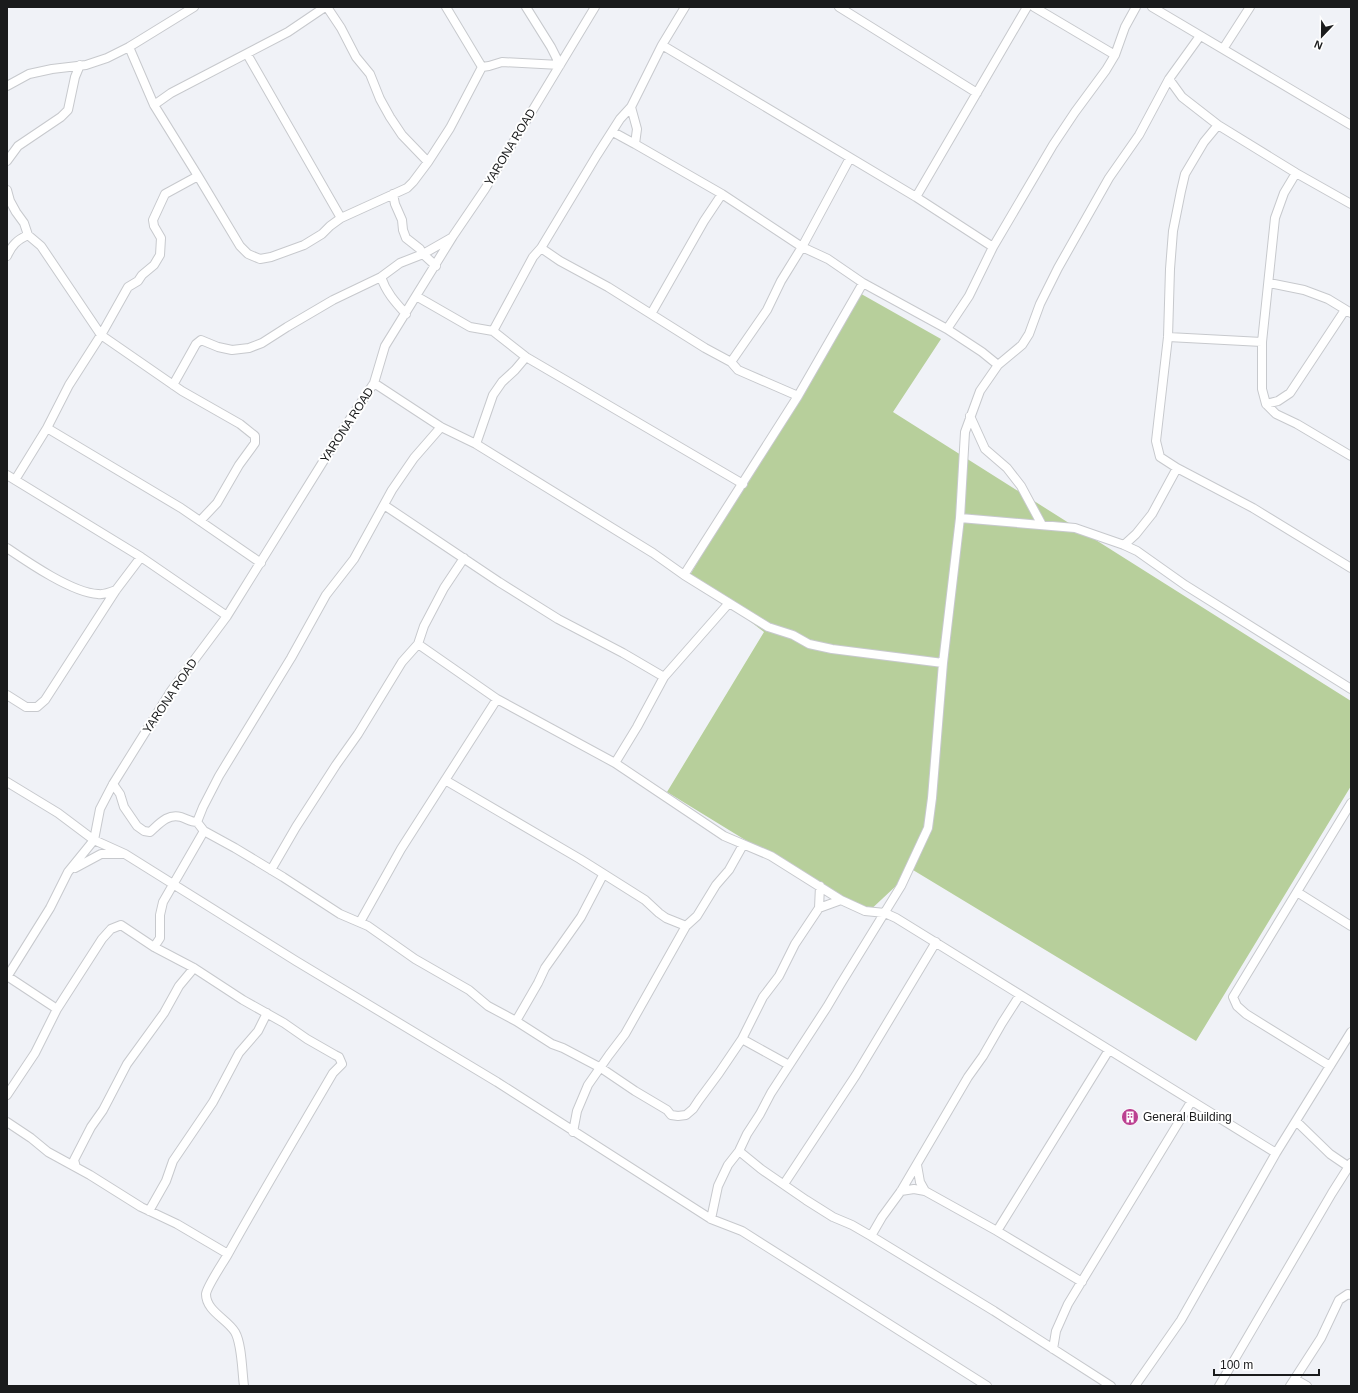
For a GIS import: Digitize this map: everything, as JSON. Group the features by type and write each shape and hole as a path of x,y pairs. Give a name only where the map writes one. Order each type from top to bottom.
{"street":[{"path":"7,86 29,74 80,65 107,58 129,48 194,7"},
{"path":"154,105 171,93 288,32 326,7 341,28 356,56 370,74 380,100 390,117 402,135 428,162"},
{"path":"446,7 482,67"},
{"path":"482,67 502,62 560,65 551,47 526,7"},
{"name":"YARONA ROAD","path":"94,840 100,809 113,784 171,691 227,616 344,428 374,383 385,346 436,266 453,236 485,189 595,7"},
{"path":"493,331 533,257 541,248 620,119 631,107 662,45 685,7"},
{"path":"839,7 977,93"},
{"path":"916,197 1027,7"},
{"path":"1034,7 1115,55"},
{"path":"947,329 969,296 993,247 1053,146 1115,55 1125,27 1136,7"},
{"path":"1152,7 1351,125"},
{"path":"1223,49 1250,7"},
{"path":"711,1219 718,1186 728,1165 740,1151 747,1134 771,1093 827,1007 901,886 928,828 932,798 943,663 960,518 965,432 970,416 980,392 998,365 1026,340 1040,304 1058,268 1108,178 1139,135 1170,79 1200,36"},
{"path":"662,45 916,197 993,247"},
{"path":"129,48 154,105 240,246 248,254 260,259 271,257 304,245 322,234 341,218 407,188 428,162 450,128 482,67"},
{"path":"247,54 341,218"},
{"path":"7,161 18,146 61,117 68,110 75,77 80,65"},
{"path":"1170,79 1182,97 1218,125 1296,173 1351,204"},
{"path":"631,107 637,129 635,144"},
{"path":"1218,125 1204,142 1185,174 1173,231 1170,269 1168,337 1156,441 1160,457 1177,468 1253,508 1351,568"},
{"path":"613,132 722,194 802,246 828,259 863,283 947,329 982,352 998,365"},
{"path":"730,362 766,310 781,280 802,246 850,158"},
{"path":"1296,173 1284,193 1275,218 1262,342 1262,389 1266,404 1276,414 1297,424 1351,456"},
{"path":"15,480 47,428 70,385 101,335 128,287 138,281 142,275 154,265 160,255 161,238 154,226 154,220 165,194 198,176"},
{"path":"7,190 10,201 24,222 28,235 40,246 101,335 182,391 240,424 255,436 255,443 239,465 217,503 200,520"},
{"path":"393,194 394,204 402,220 406,238 420,249 423,254 436,266"},
{"path":"651,314 704,221 722,194"},
{"path":"7,256 11,247 17,240 28,235"},
{"path":"173,385 196,344 201,340 218,347 232,350 249,348 262,343 333,300 381,277 400,263 423,254 453,236"},
{"path":"541,248 730,362 738,370 798,396"},
{"path":"381,277 384,288 406,314"},
{"path":"684,575 798,396 863,283"},
{"path":"1266,404 1278,400 1290,393 1348,312 1328,299 1304,290 1269,283"},
{"path":"416,296 470,328 493,331 526,356 743,484"},
{"path":"1168,337 1262,342"},
{"path":"476,444 493,395 502,382 515,370 526,356"},
{"path":"374,383 441,428 476,444 653,553 684,575 768,627 793,635 809,644 832,649 943,663"},
{"path":"970,416 985,449 1007,468 1021,486 1042,525"},
{"path":"47,428 181,508 261,563"},
{"path":"197,822 219,776 291,658 326,595 354,559 392,490 414,458 441,428"},
{"path":"1124,545 1136,534 1152,514 1177,468"},
{"path":"7,475 141,557 227,616"},
{"path":"384,505 558,619 623,653 664,677"},
{"path":"960,518 1075,528 1124,545 1351,689"},
{"path":"1136,534 1137,552"},
{"path":"7,559 9,550 66,584 88,593 100,595 116,590"},
{"path":"7,695 26,707 37,707 45,700 116,590 141,557"},
{"path":"271,870 296,827 358,734 402,662 418,644 424,626 444,588 464,558"},
{"path":"615,763 637,727 664,677 729,603"},
{"path":"418,644 497,699 615,763 724,836 771,856 842,900 864,911 884,913 896,918 1191,1102 1276,1153"},
{"path":"360,922 401,849 497,699"},
{"path":"445,780 538,834 645,900 666,918 686,926"},
{"path":"7,782 58,813 94,840 124,854 296,961 497,1082 711,1219 742,1231 987,1386"},
{"path":"113,784 120,794 128,813 137,826 144,831 150,832 164,819 171,817 179,817 191,822 197,822"},
{"path":"1330,1066 1246,1014 1237,1006 1233,997 1350,806"},
{"path":"197,822 204,831 271,870 340,914 360,922 415,959 469,990 488,1006 516,1021 552,1044 563,1048 601,1068 667,1110 672,1115 678,1116 686,1115 693,1109 742,1039 763,997 779,976 795,944 819,908 820,886"},
{"path":"154,947 160,938 160,915 163,902 204,831"},
{"path":"57,1009 7,976 50,908 68,872 94,840"},
{"path":"573,1132 582,1099 593,1076 601,1068 625,1034 686,926 696,916 716,885 729,870 743,845"},
{"path":"68,872 101,854 124,854"},
{"path":"516,1021 546,968 581,917 604,875"},
{"path":"1297,892 1351,926"},
{"path":"819,908 842,900"},
{"path":"7,1095 34,1053 57,1009 102,939 114,927 121,925 154,947 194,968 243,1000 267,1013 306,1039 339,1058 342,1064 333,1073 210,1284 206,1294 210,1307 235,1332 239,1346 244,1386"},
{"path":"784,1184 856,1075 936,942"},
{"path":"76,1167 74,1160 78,1150 103,1110 127,1064 164,1013 179,986 194,968"},
{"path":"872,1236 882,1217 901,1191 917,1165 968,1077 983,1056 1020,996"},
{"path":"149,1211 166,1181 173,1161 213,1102 224,1083 230,1067 239,1053 258,1031 267,1013"},
{"path":"1135,1386 1181,1320 1276,1153 1351,1032"},
{"path":"742,1039 789,1065"},
{"path":"997,1231 1109,1050"},
{"path":"1053,1349 1056,1331 1068,1304 1191,1102"},
{"path":"1219,1386 1332,1193 1349,1170 1296,1121"},
{"path":"7,1122 31,1138 48,1152 149,1211 176,1224 228,1254"},
{"path":"740,1151 761,1169 832,1217 852,1225 872,1236 1111,1386"},
{"path":"917,1165 920,1182 925,1191"},
{"path":"901,1191 914,1189 925,1191 997,1231 1082,1282"},
{"path":"1307,1386 1292,1383 1321,1338 1340,1300 1348,1294 1351,1295"}],"green space":[{"path":"856,291 941,339 893,412 1351,701 1351,786 1196,1041 913,870 866,914 667,792 764,632 690,575"}],"place":[{"name":"General Building","path":"1130,1117"}]}
